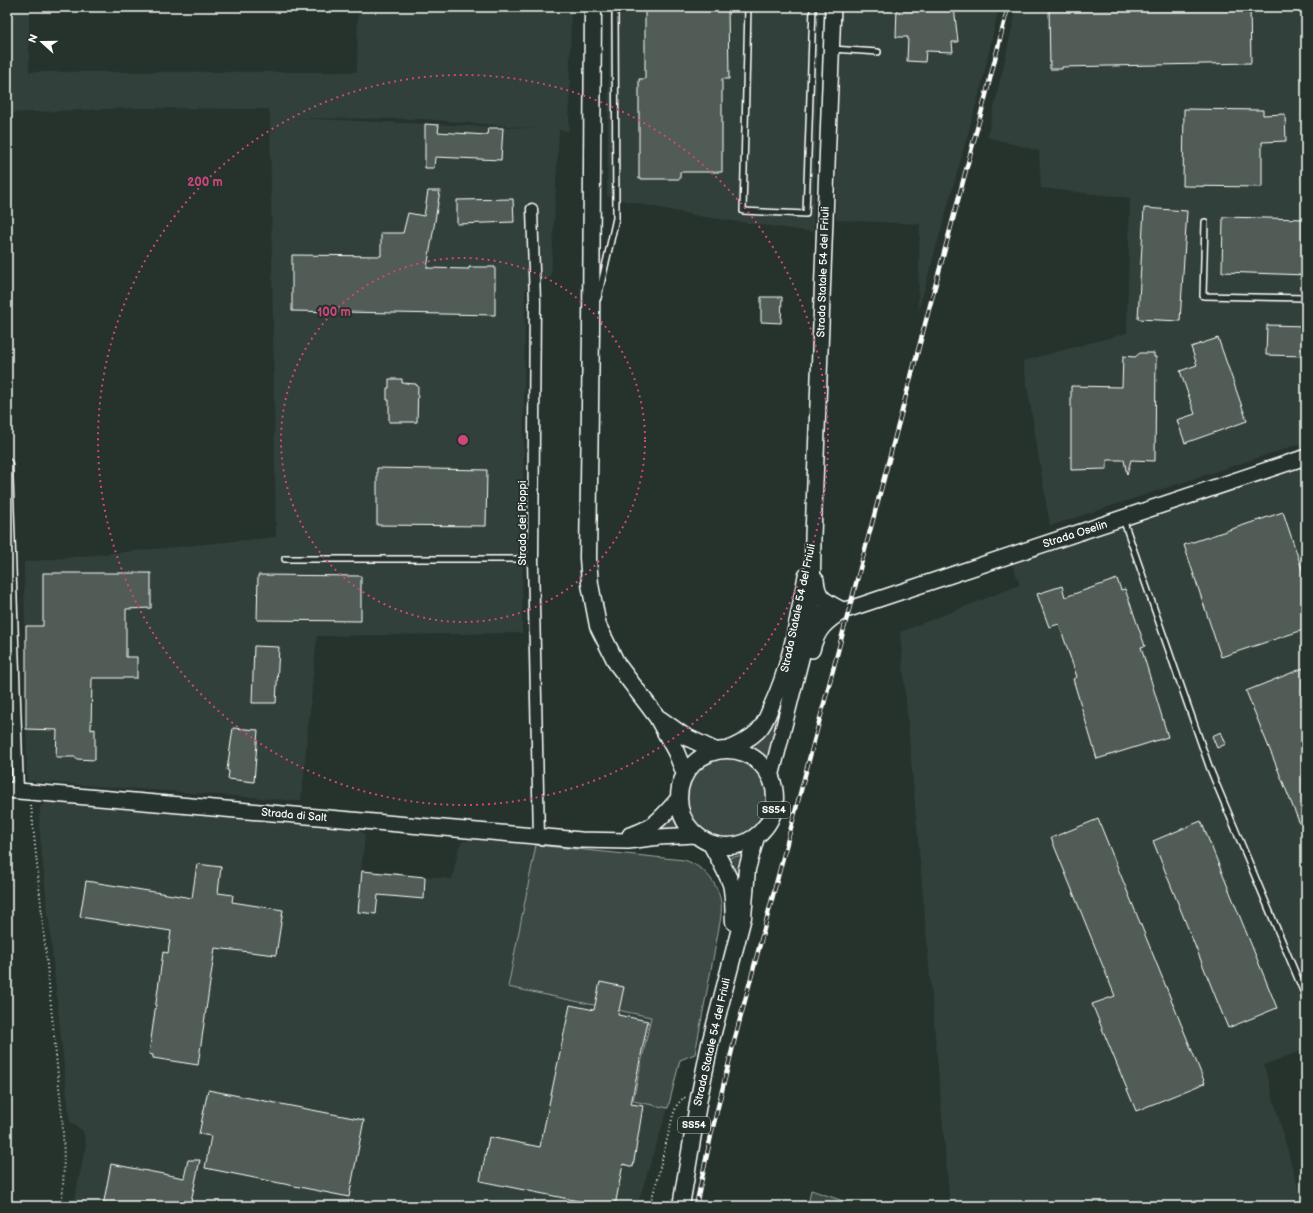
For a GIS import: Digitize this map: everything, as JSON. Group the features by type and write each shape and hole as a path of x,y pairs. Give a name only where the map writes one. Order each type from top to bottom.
{"main road":[{"path":"593,7 588,558 590,584 598,626 608,648 624,674 657,717 676,752 685,774"},
{"path":"657,717 684,736 721,750"},
{"name":"Strada Statale 54 del Friuli","path":"721,750 741,752 754,758 766,770 770,777 775,797 774,808 770,821 764,830 756,837 741,845 732,847 719,847 695,835 683,820 678,799 681,783 685,774 695,762 703,756 721,750"},
{"name":"Strada Statale 54 del Friuli","path":"681,1206 699,1098 710,1044 743,917 747,870 756,837"},
{"name":"Strada Statale 54 del Friuli","path":"711,844 731,885 734,950"}],"street":[{"name":"Strada Statale 54 del Friuli","path":"770,777 812,615 813,536 833,7"},
{"name":"Strada dei Pioppi","path":"532,209 535,302 534,559 539,837"},
{"name":"Strada Oselin","path":"844,611 1306,457"},
{"path":"7,464 18,791"},
{"name":"Strada Statale 54 del Friuli","path":"813,536 817,590 820,596 826,601 844,611"},
{"name":"Strada Statale 54 del Friuli","path":"721,750 748,740 760,730 784,677 794,642 813,536"},
{"name":"Strada Statale 54 del Friuli","path":"812,615 844,611"},
{"name":"Strada Statale 54 del Friuli","path":"779,746 796,719 816,636 822,626 830,619 844,611"},
{"path":"794,642 799,629 812,615"},
{"name":"Strada di Salt","path":"18,791 582,840"},
{"path":"582,840 624,836 644,831 654,825 678,799"},
{"path":"582,840 628,842 659,837 695,835"}],"lane":[{"path":"591,330 616,218 615,7"},
{"path":"748,7 743,211 806,214 813,7"},
{"path":"832,24 838,7"},
{"path":"831,49 878,52"},
{"path":"1205,222 1203,296 1306,298"},
{"path":"1123,518 1210,769 1306,998"},
{"path":"285,559 534,559"}],"path":[{"path":"18,791 62,1116 64,1185 62,1206"},
{"path":"649,1206 677,1105 684,1097 699,1098"}],"shaded area":[{"path":"7,7 29,7 29,72 357,72 358,7 571,7 569,131 559,130 551,277 525,290 522,633 317,636 301,801 27,781 24,562 276,537 270,118 269,109 132,108 7,113","holes":["290,118 423,119 542,129"]},
{"path":"610,7 819,7 813,232 698,216 607,196"},
{"path":"841,7 999,7 981,87 918,312 920,224 836,220"},
{"path":"1017,7 1306,7 1306,442 1050,526 1023,361 1127,333 1130,198 1041,188 1039,151 987,137"},
{"path":"1306,465 1306,1049 1264,1065 1303,1206 1127,1206 1120,1203 1047,1203 1034,1206 950,1206 900,632 1020,585 1011,562"},
{"path":"794,664 770,760 751,746 763,737 774,715"},
{"path":"719,758 735,758 750,765 761,776 768,791 768,807 765,815 756,828 743,837 735,840 719,840 704,833 693,822 686,807 686,791 693,776 704,765"},
{"path":"48,803 358,830 364,834 365,837 361,870 452,879 459,847 463,841 473,840 536,845 508,987 651,1017 633,1101 668,1108 637,1206 73,1206 86,1145 83,1131 70,1122 39,826 40,808 42,805"},
{"path":"672,814 679,830 657,832"},
{"path":"536,845 684,860 697,866 703,871 717,888 721,903 721,917 695,1054 680,1060 668,1108 633,1101 651,1017 508,987"},
{"path":"744,855 738,878 728,858"},
{"path":"811,1190 858,1206 808,1206"},
{"path":"1047,1203 1120,1203 1127,1206 1034,1206"}],"building":[{"path":"645,7 728,7 729,79 722,79 722,172 680,172 680,179 639,179 639,79 645,79"},
{"path":"897,7 954,7 958,42 952,42 953,52 926,51 925,62 907,61 908,37 896,37"},
{"path":"1049,7 1157,7 1157,9 1250,7 1251,63 1062,67 1062,69 1050,69"},
{"path":"1184,109 1263,110 1263,115 1285,114 1286,141 1262,142 1262,187 1183,186"},
{"path":"425,124 439,125 438,132 487,135 488,128 503,128 501,160 435,157 434,168 425,168"},
{"path":"428,191 440,191 427,268 469,269 469,267 495,267 495,315 292,311 292,255 381,256 381,233 403,233 408,213 424,216"},
{"path":"513,199 514,222 457,224 457,200"},
{"path":"1144,208 1187,211 1180,321 1138,319"},
{"path":"1223,217 1306,219 1306,275 1222,272"},
{"path":"761,297 782,297 781,323 761,322"},
{"path":"1267,325 1306,326 1306,356 1266,355"},
{"path":"1218,338 1247,421 1185,443 1177,420 1195,414 1180,371 1197,365 1191,347"},
{"path":"1140,353 1154,353 1154,357 1156,357 1155,461 1131,460 1127,475 1124,460 1107,460 1107,469 1071,470 1071,386 1122,387 1123,356 1135,357"},
{"path":"389,379 402,379 402,383 416,384 418,386 417,422 389,422 389,400 387,400 387,388 389,388"},
{"path":"377,468 487,470 486,526 377,525"},
{"path":"1283,512 1306,581 1306,629 1221,657 1184,545"},
{"path":"43,573 151,573 151,608 126,609 126,657 137,657 137,678 92,678 91,730 95,729 95,760 76,759 76,757 56,757 57,730 26,729 26,626 43,626"},
{"path":"258,575 361,576 361,621 257,620"},
{"path":"1117,579 1121,590 1125,589 1145,646 1141,647 1168,737 1097,759 1073,679 1077,677 1059,624 1049,627 1037,594 1062,586 1065,597"},
{"path":"254,646 279,647 276,703 252,703"},
{"path":"1306,667 1306,839 1246,691"},
{"path":"233,728 258,730 254,782 228,779 229,771 227,770"},
{"path":"1221,732 1226,744 1217,748 1212,736"},
{"path":"1098,819 1205,1083 1136,1111 1092,1004 1115,996 1051,838"},
{"path":"1201,821 1277,1008 1228,1028 1153,841"},
{"path":"197,864 221,867 218,893 233,895 232,902 283,910 276,955 215,948 198,1065 153,1058 153,1055 149,1054 163,952 168,953 171,931 80,917 86,881 192,898"},
{"path":"362,871 425,877 424,899 378,895 376,914 358,912"},
{"path":"600,982 624,987 618,1015 648,1021 631,1104 643,1106 633,1167 623,1164 615,1206 603,1206 480,1181 489,1137 540,1147 570,1005 594,1010"},
{"path":"208,1090 364,1120 349,1197 205,1168 211,1136 199,1134"},
{"path":"188,1160 200,1160 190,1206 103,1206 111,1164 184,1178"}],"railway":[{"path":"696,1206 712,1131 735,1038 986,95 1008,7"}]}
